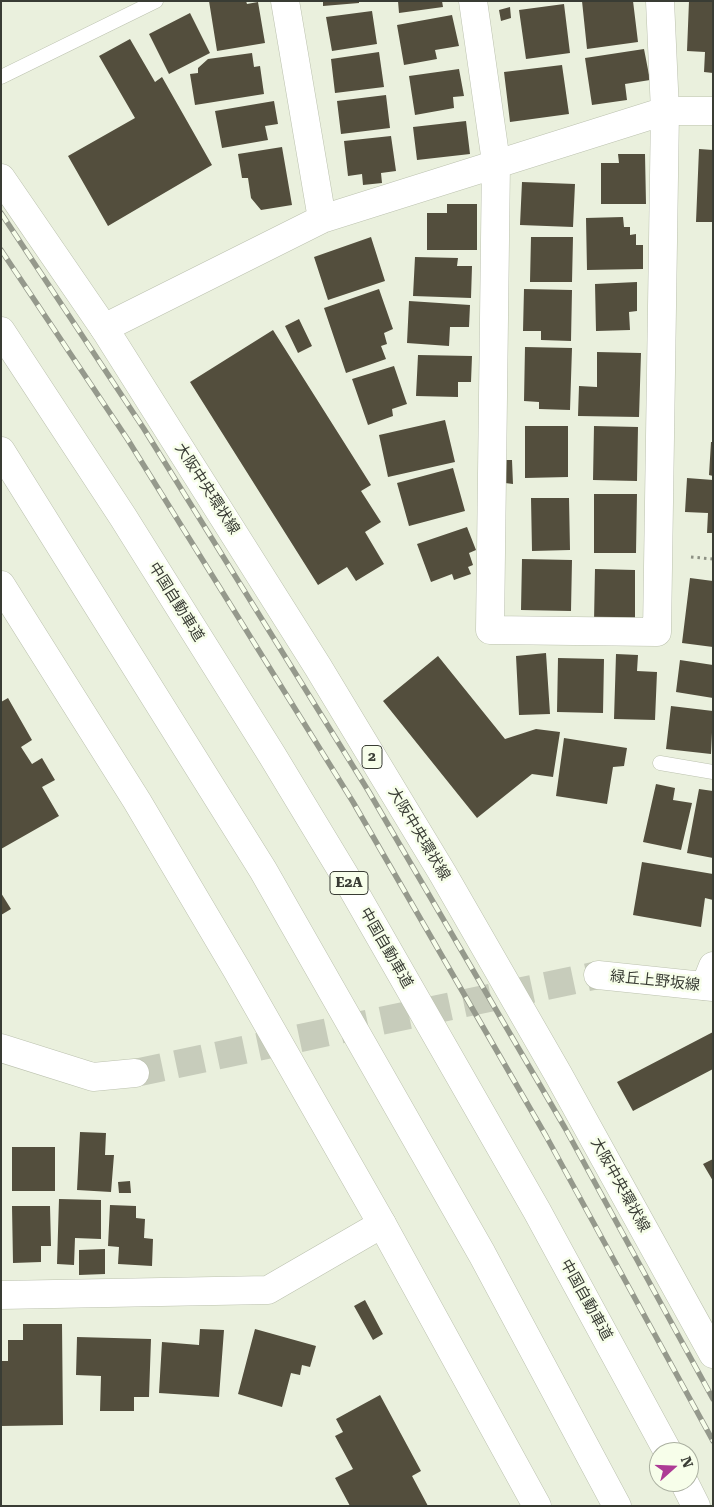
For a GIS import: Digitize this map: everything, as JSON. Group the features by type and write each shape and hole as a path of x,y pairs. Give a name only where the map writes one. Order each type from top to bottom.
{"main road":[{"path":"285,1 322,219"},
{"path":"473,1 496,162 490,630 657,632 665,111 660,1"},
{"path":"104,328 322,219 496,162 665,111 713,111"},
{"name":"大阪中央環状線","path":"1,178 104,328 248,553 443,874 558,1074 713,1354"},
{"name":"中国自動車道","path":"1,331 123,517 317,829 537,1211 663,1442"},
{"path":"1,452 263,870 482,1254 617,1506"},
{"path":"1,585 142,810 382,1224 537,1506"},
{"name":"緑丘上野坂線","path":"598,976 710,980"},
{"path":"1,1048 93,1077 135,1073"},
{"path":"1,1296 268,1290 382,1224"},
{"path":"689,1492 696,1506"}],"lane":[{"path":"1,77 156,1"},
{"path":"660,763 713,772"}],"path":[{"path":"684,556 713,560"}],"building":[{"path":"209,1 246,1 247,4 258,2 265,43 217,51"},
{"path":"323,1 359,1 359,3 323,6"},
{"path":"398,1 442,1 443,7 399,13"},
{"path":"582,1 633,1 638,42 587,49"},
{"path":"689,1 713,1 713,73 704,72 705,52 687,51"},
{"path":"564,4 570,53 526,59 519,10"},
{"path":"510,7 511,18 501,21 499,10"},
{"path":"372,11 377,44 332,51 326,17"},
{"path":"190,13 210,53 169,74 149,34"},
{"path":"452,15 459,46 435,50 437,59 404,65 397,25"},
{"path":"130,39 155,82 162,77 212,165 108,226 68,156 135,118 99,56"},
{"path":"644,49 650,80 625,84 627,100 592,105 585,58"},
{"path":"379,52 384,87 335,93 331,59"},
{"path":"252,53 254,67 260,66 264,94 195,105 190,74 198,73 198,68 208,59"},
{"path":"562,65 569,114 510,122 504,72"},
{"path":"459,69 464,96 453,97 454,108 415,115 409,76"},
{"path":"386,95 390,128 341,134 337,101"},
{"path":"274,101 278,124 265,126 268,140 222,148 215,111"},
{"path":"466,121 470,154 417,160 413,127"},
{"path":"391,136 396,171 381,173 382,183 363,185 362,174 348,176 344,141"},
{"path":"282,147 292,205 261,210 251,198 248,178 242,178 238,154"},
{"path":"699,149 713,150 713,222 696,222"},
{"path":"618,154 645,154 646,204 601,204 601,163 619,163"},
{"path":"522,182 575,184 573,227 520,225"},
{"path":"447,204 477,204 477,250 427,250 427,213 447,213"},
{"path":"623,217 624,227 630,227 630,235 636,234 636,245 643,245 643,269 587,270 586,218"},
{"path":"371,237 385,281 328,300 314,257"},
{"path":"531,237 573,237 572,282 530,282"},
{"path":"415,257 458,258 457,266 472,266 471,298 413,296"},
{"path":"637,282 637,311 629,312 630,330 596,331 595,284"},
{"path":"379,289 393,329 384,333 387,344 381,346 386,359 346,373 324,308"},
{"path":"524,289 572,290 571,341 541,340 541,331 523,331"},
{"path":"409,301 470,305 469,327 450,327 449,346 407,343"},
{"path":"299,319 312,346 298,353 285,326"},
{"path":"273,330 371,485 361,491 381,522 365,532 384,564 356,581 347,567 318,585 190,382"},
{"path":"525,347 572,348 570,410 539,409 539,402 524,401"},
{"path":"597,352 641,353 639,417 578,416 579,386 597,387"},
{"path":"418,355 472,356 471,382 458,382 458,397 416,396"},
{"path":"394,366 407,404 392,409 393,416 368,425 352,379"},
{"path":"445,420 455,462 388,477 379,435"},
{"path":"525,426 568,426 568,477 525,478"},
{"path":"594,426 638,427 637,481 593,480"},
{"path":"711,442 713,442 713,476 709,475"},
{"path":"504,460 512,460 513,484 505,483"},
{"path":"453,468 465,511 409,526 397,483"},
{"path":"687,478 713,480 713,533 707,533 708,513 685,512"},
{"path":"594,494 637,494 636,553 594,553"},
{"path":"531,498 569,498 570,550 532,551"},
{"path":"467,527 476,550 469,553 473,565 468,567 471,574 454,580 452,574 431,582 417,544"},
{"path":"522,559 572,560 571,611 521,610"},
{"path":"595,569 635,570 635,622 594,621"},
{"path":"690,578 713,581 713,647 682,643"},
{"path":"546,653 550,714 519,715 516,656"},
{"path":"616,654 638,655 637,671 657,672 655,720 614,719"},
{"path":"438,656 505,739 536,729 560,732 553,777 532,774 477,818 383,701"},
{"path":"558,658 604,659 603,713 557,712"},
{"path":"680,660 713,665 713,698 676,692"},
{"path":"8,698 32,740 21,747 32,764 42,758 55,780 42,787 59,816 1,849 1,702"},
{"path":"671,706 713,711 711,754 666,749"},
{"path":"564,738 627,748 624,766 613,767 607,804 556,796"},
{"path":"656,784 675,788 673,800 692,803 681,850 643,842"},
{"path":"699,789 713,791 713,858 687,853"},
{"path":"642,862 713,874 713,900 705,898 701,927 633,915"},
{"path":"1,893 11,909 1,915"},
{"path":"713,1032 713,1069 633,1111 617,1082"},
{"path":"80,1132 106,1133 105,1155 114,1155 111,1192 77,1190"},
{"path":"12,1147 55,1147 55,1191 12,1191"},
{"path":"713,1159 713,1181 703,1164"},
{"path":"130,1181 131,1193 119,1193 118,1182"},
{"path":"59,1199 101,1200 101,1239 75,1238 74,1265 57,1264"},
{"path":"110,1205 136,1206 136,1218 145,1219 144,1238 153,1239 152,1266 118,1264 119,1247 108,1246"},
{"path":"12,1206 50,1206 51,1246 41,1246 41,1262 13,1263"},
{"path":"105,1249 105,1274 79,1275 79,1250"},
{"path":"365,1300 383,1334 373,1340 354,1306"},
{"path":"23,1324 62,1324 63,1425 1,1426 1,1361 8,1361 8,1340 23,1340"},
{"path":"200,1329 224,1330 219,1397 159,1393 162,1342 199,1345"},
{"path":"255,1329 316,1346 310,1367 302,1365 300,1375 291,1373 282,1407 238,1394"},
{"path":"77,1337 151,1339 149,1397 134,1397 134,1411 100,1411 101,1376 76,1375"},
{"path":"380,1395 421,1471 412,1476 428,1506 350,1506 335,1478 353,1469 335,1436 343,1432 336,1419"}],"tunnel":[{"path":"135,1073 598,975"}],"railway":[{"path":"1,213 144,429 369,792 565,1128 713,1399"},
{"path":"1,250 128,440 353,802 546,1136 713,1441"}]}
